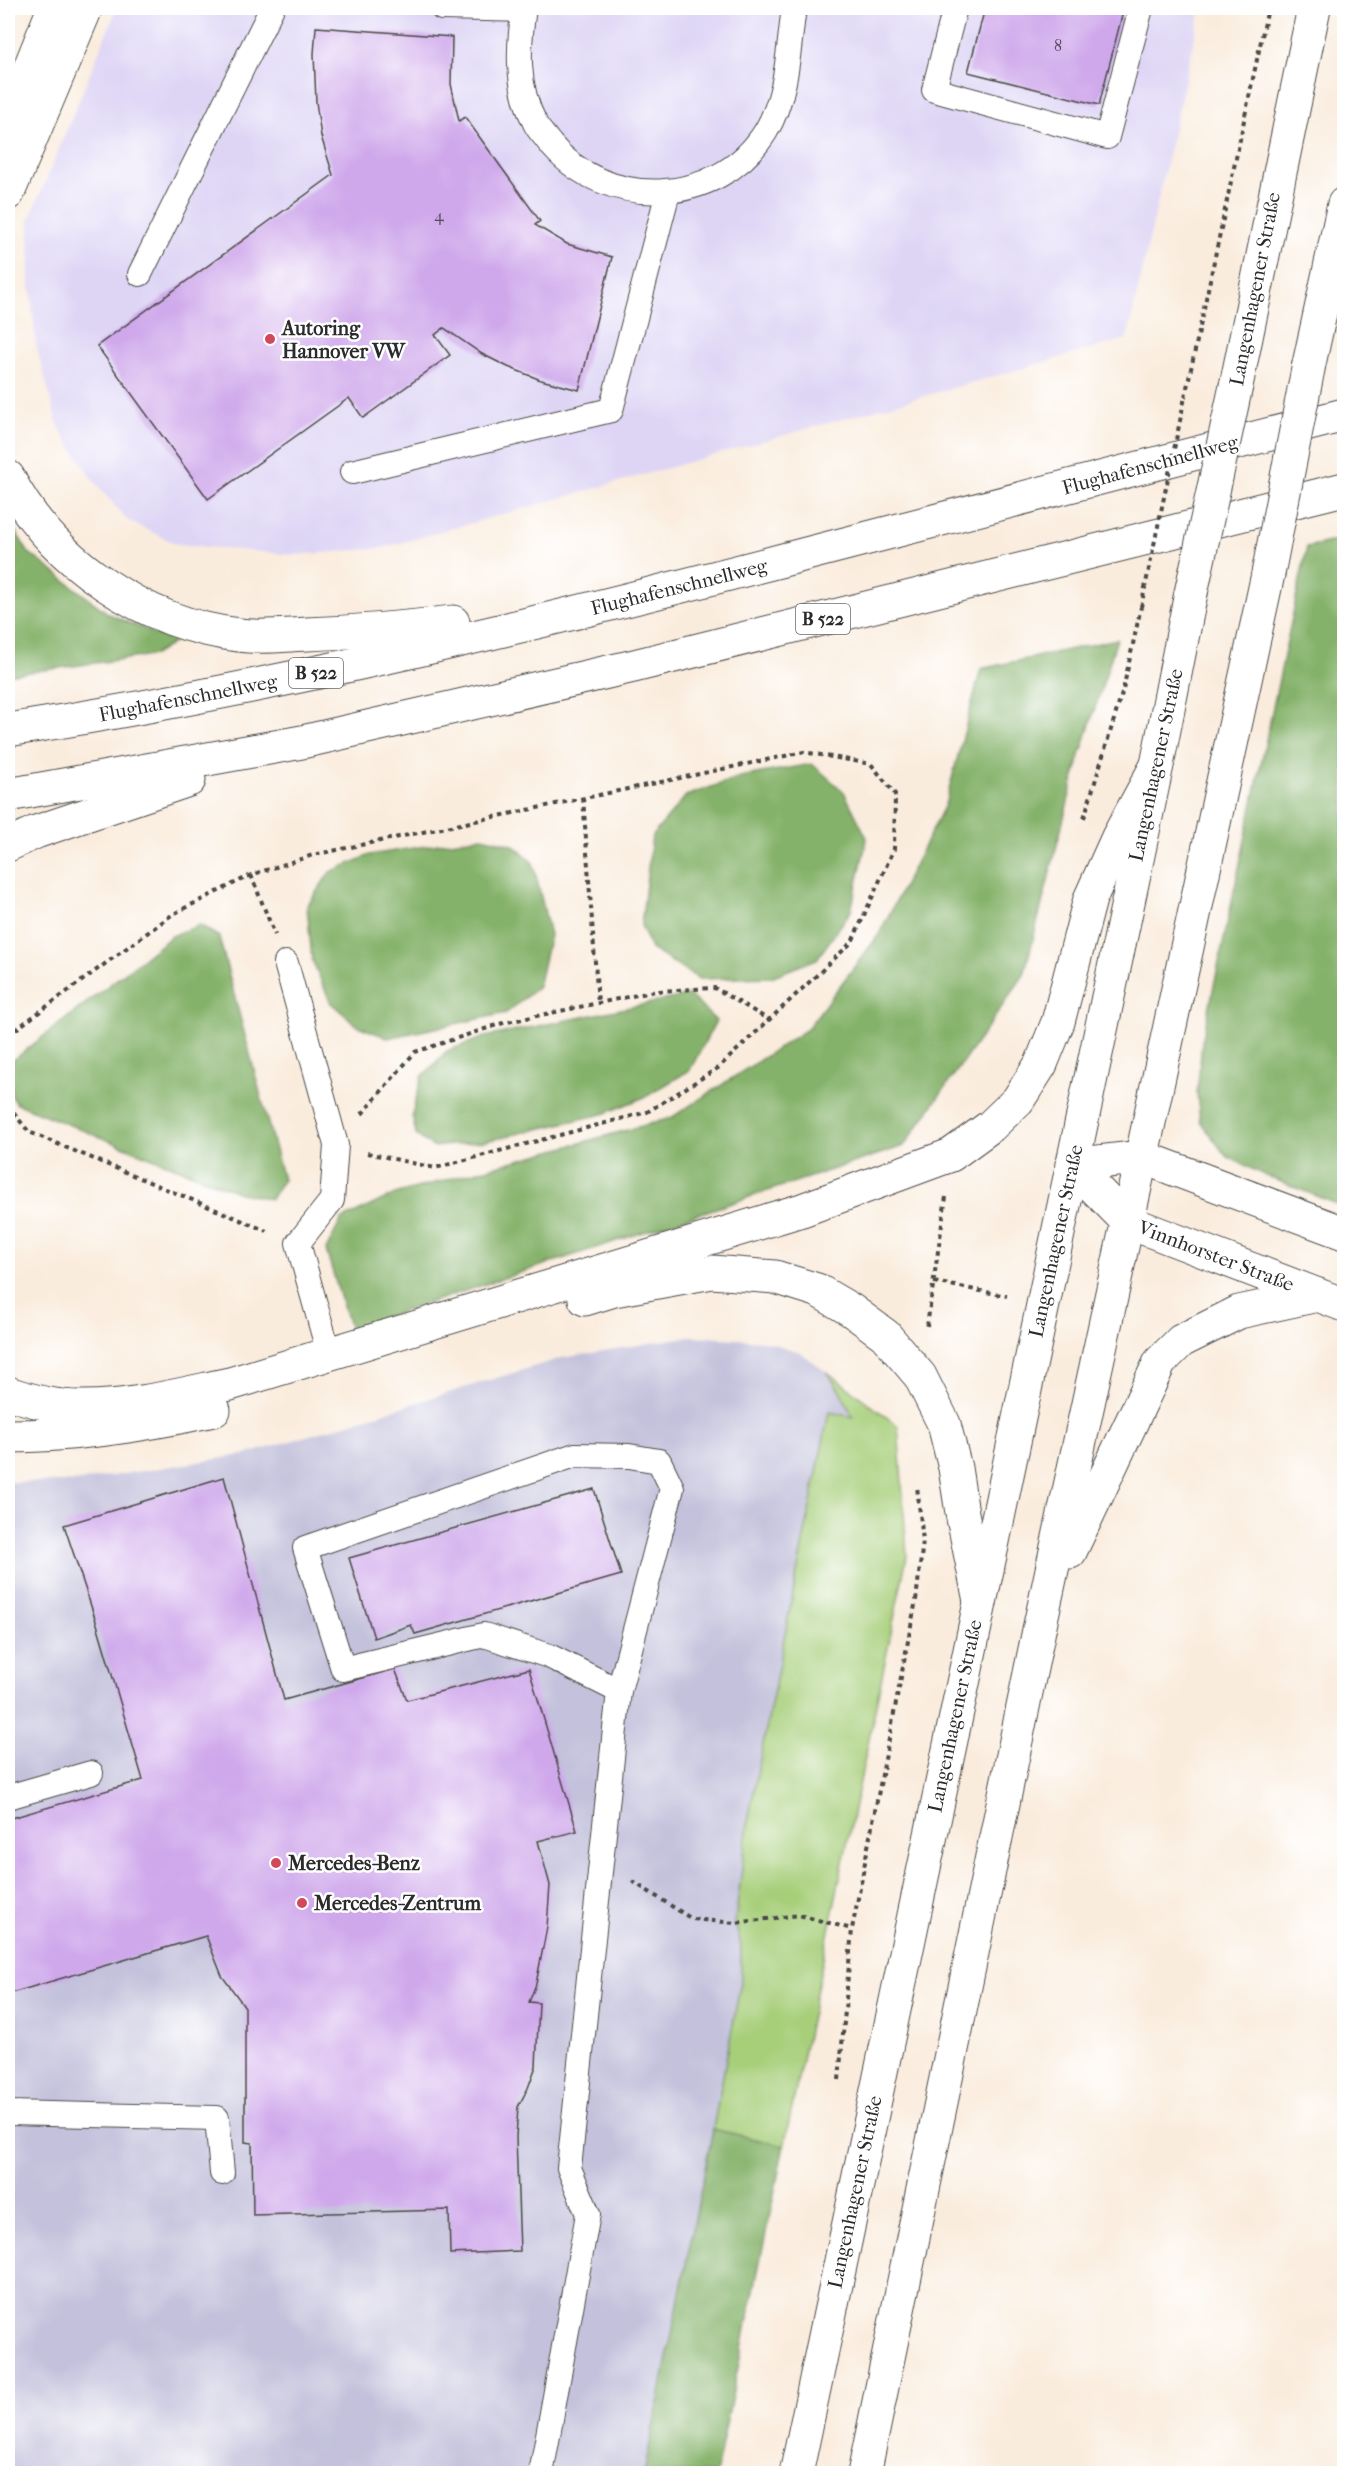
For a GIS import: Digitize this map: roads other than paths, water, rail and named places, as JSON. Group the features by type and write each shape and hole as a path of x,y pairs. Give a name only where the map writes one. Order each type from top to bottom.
{"main road":[{"path":"8,122 54,8"},
{"path":"8,193 86,8"},
{"name":"Langenhagener Straße","path":"796,2474 1157,765 1191,592 1314,8"},
{"path":"864,2474 1040,1625 1268,574 1309,364 1344,204"},
{"name":"Flughafenschnellweg","path":"8,730 286,680 621,602 1344,415"},
{"path":"8,477 17,495 52,538 91,576 137,605 183,623 240,635 383,630 621,602"},
{"name":"B 522","path":"8,795 302,742 634,666 1344,489"},
{"path":"8,844 36,832 302,742"},
{"path":"8,1393 36,1402 84,1407 158,1399 230,1384 802,1210 951,1155 991,1126 1018,1100 1041,1064 1058,1022 1090,899 1118,837 1157,765"},
{"path":"1072,1165 1142,1157 1344,1233"},
{"name":"Vinnhorster Straße","path":"1072,1165 1128,1222 1331,1300"},
{"path":"8,1436 84,1432 162,1422 236,1405 614,1290 712,1272 775,1277 817,1290 851,1310 885,1335 920,1376 944,1424 955,1468 980,1601"},
{"path":"1040,1625 1082,1523 1160,1362 1181,1341 1239,1312 1331,1300"}],"lane":[{"path":"140,274 272,8"},
{"path":"442,8 524,9 519,49 521,88 535,124 560,156 592,179 629,191 668,192 706,182 740,161 766,132 782,96 794,8"},
{"path":"955,8 934,90 1107,137 1141,8"},
{"path":"352,471 611,410 668,192"},
{"path":"286,963 336,1145 332,1200 298,1244 329,1354"},
{"path":"541,2474 588,2214 569,2168 619,1691 672,1488 659,1461 629,1456 575,1455 305,1548 343,1669 484,1635 549,1656 619,1691"},
{"path":"8,1797 91,1773"},
{"path":"8,2113 217,2118 222,2173"}],"place":[{"name":"Autoring Hannover VW","path":"270,339"},
{"name":"Mercedes-Benz","path":"276,1863"},
{"name":"Mercedes-Zentrum","path":"302,1903"}]}
